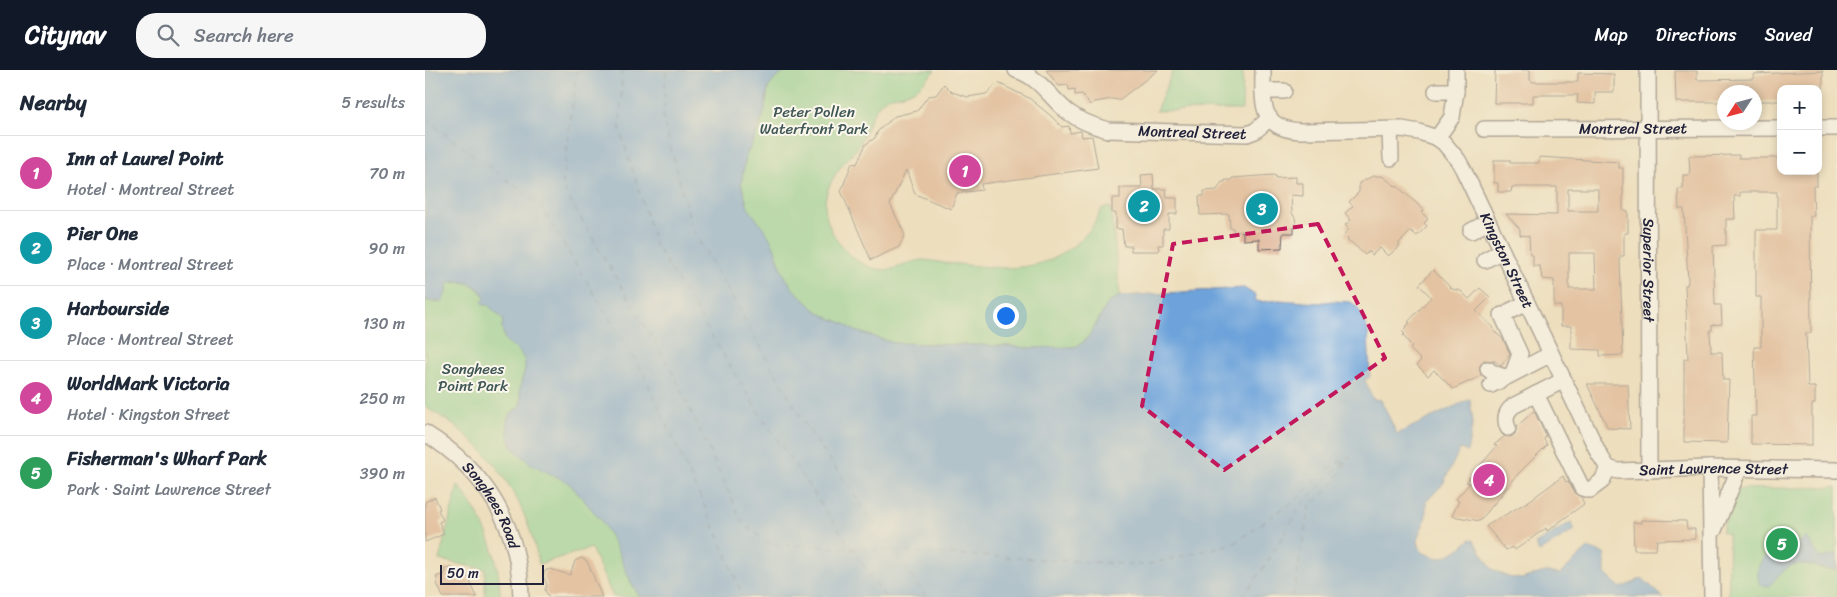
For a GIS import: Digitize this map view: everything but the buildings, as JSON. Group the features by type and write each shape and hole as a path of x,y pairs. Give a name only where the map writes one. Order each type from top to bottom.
{"street":[{"name":"Montreal Street","path":"1016,70 1043,86 1063,107 1077,118 1107,130 1247,134 1255,132 1270,118"},
{"path":"1263,70 1263,104 1270,118 1278,127 1289,130 1390,130 1419,132 1437,138 1452,117 1456,91 1456,70"},
{"name":"Superior Street","path":"1648,70 1649,470"},
{"path":"1263,90 1283,91"},
{"path":"1436,90 1456,91"},
{"name":"Montreal Street","path":"1484,129 1777,128"},
{"path":"1822,128 1837,128"},
{"path":"1390,130 1391,158"},
{"name":"Kingston Street","path":"1437,138 1448,147 1458,160 1599,454 1608,468"},
{"path":"1471,231 1488,222"},
{"path":"1485,260 1502,251"},
{"path":"1509,375 1520,354 1506,313 1527,303"},
{"path":"1491,385 1551,354"},
{"path":"1488,369 1493,373 1509,375"},
{"path":"1508,428 1506,421 1508,410 1564,380"},
{"path":"1536,394 1582,488 1591,490 1598,485 1608,468"},
{"name":"Songhees Road","path":"425,433 462,462 495,500 507,524 515,548 521,597"},
{"name":"Saint Lawrence Street","path":"1608,468 1618,471 1710,468 1837,470"},
{"path":"1710,468 1713,597"},
{"path":"1711,536 1739,469"}],"highlighted area":[{"path":"1318,224 1385,358 1224,470 1142,406 1173,244"}],"green space":[{"name":"Peter Pollen Waterfront Park","path":"788,70 935,70 915,89 905,94 888,97 880,103 858,147 839,170 827,191 825,208 833,233 850,255 861,263 873,268 886,270 922,260 994,267 1024,267 1054,258 1069,249 1093,225 1102,208 1111,207 1120,296 1108,303 1083,343 1074,347 1026,348 894,343 855,331 845,324 815,310 793,289 783,273 773,244 748,208 741,183 746,156 764,113 768,88 774,79"},
{"path":"1173,70 1243,70 1242,110 1156,111"},
{"name":"Songhees Point Park","path":"451,282 471,283 484,295 488,305 504,320 502,327 505,340 522,355 525,363 525,371 520,388 520,407 511,413 555,474 569,483 602,521 640,597 613,597 591,548 539,564 533,539 524,515 500,472 467,436 425,407 425,300 436,303 447,284"},
{"path":"458,485 476,511 489,538 497,566 500,597 485,597 485,569 439,560"},
{"path":"1837,487 1837,597 1729,597 1728,534 1721,532 1737,489"}],"water":[{"path":"425,70 787,70 775,79 768,88 764,113 746,156 741,183 748,208 773,244 783,273 793,289 815,310 845,324 855,331 894,343 1026,348 1074,347 1083,343 1091,333 1108,303 1120,296 1244,288 1256,296 1255,300 1260,302 1279,300 1318,303 1332,301 1351,302 1365,319 1368,333 1370,377 1365,380 1373,399 1381,400 1397,434 1470,399 1473,422 1467,452 1460,449 1443,484 1426,502 1425,520 1418,537 1422,552 1438,558 1455,551 1470,539 1474,540 1492,569 1508,577 1521,579 1545,572 1560,574 1588,548 1605,554 1605,574 1621,588 1642,578 1663,597 640,597 602,521 569,483 531,464 512,447 508,434 507,420 511,413 520,407 520,388 525,371 525,363 522,355 505,341 502,327 503,319 488,305 483,305 482,302 485,299 480,290 464,282 458,281 447,284 447,290 442,302 425,300"},
{"path":"1571,522 1575,530 1539,552 1535,544"},
{"path":"1805,537 1809,540 1819,557 1837,554 1837,569 1830,570 1797,564 1783,571 1769,586 1760,584 1758,570 1764,558 1772,552 1789,559 1793,556 1796,546"}],"ferry route":[{"path":"577,70 562,187 673,373 744,525 770,544 1145,565 1233,544 1298,498 1326,470 1350,456"},
{"path":"622,70 620,130 656,246 761,416 885,597"},
{"path":"666,70 663,119 692,228 804,423 926,597"},
{"path":"425,121 428,121 539,204 643,373 721,542 743,597"},
{"path":"1242,597 1261,572 1303,503 1349,457"},
{"path":"1293,597 1309,508 1334,483 1348,459"}],"place":[{"name":"Inn at Laurel Point","path":"965,171"},
{"name":"Pier One","path":"1144,206"},
{"name":"Harbourside","path":"1262,209"},
{"name":"WorldMark Victoria","path":"1489,480"},
{"name":"Fisherman's Wharf Park","path":"1782,544"}]}
